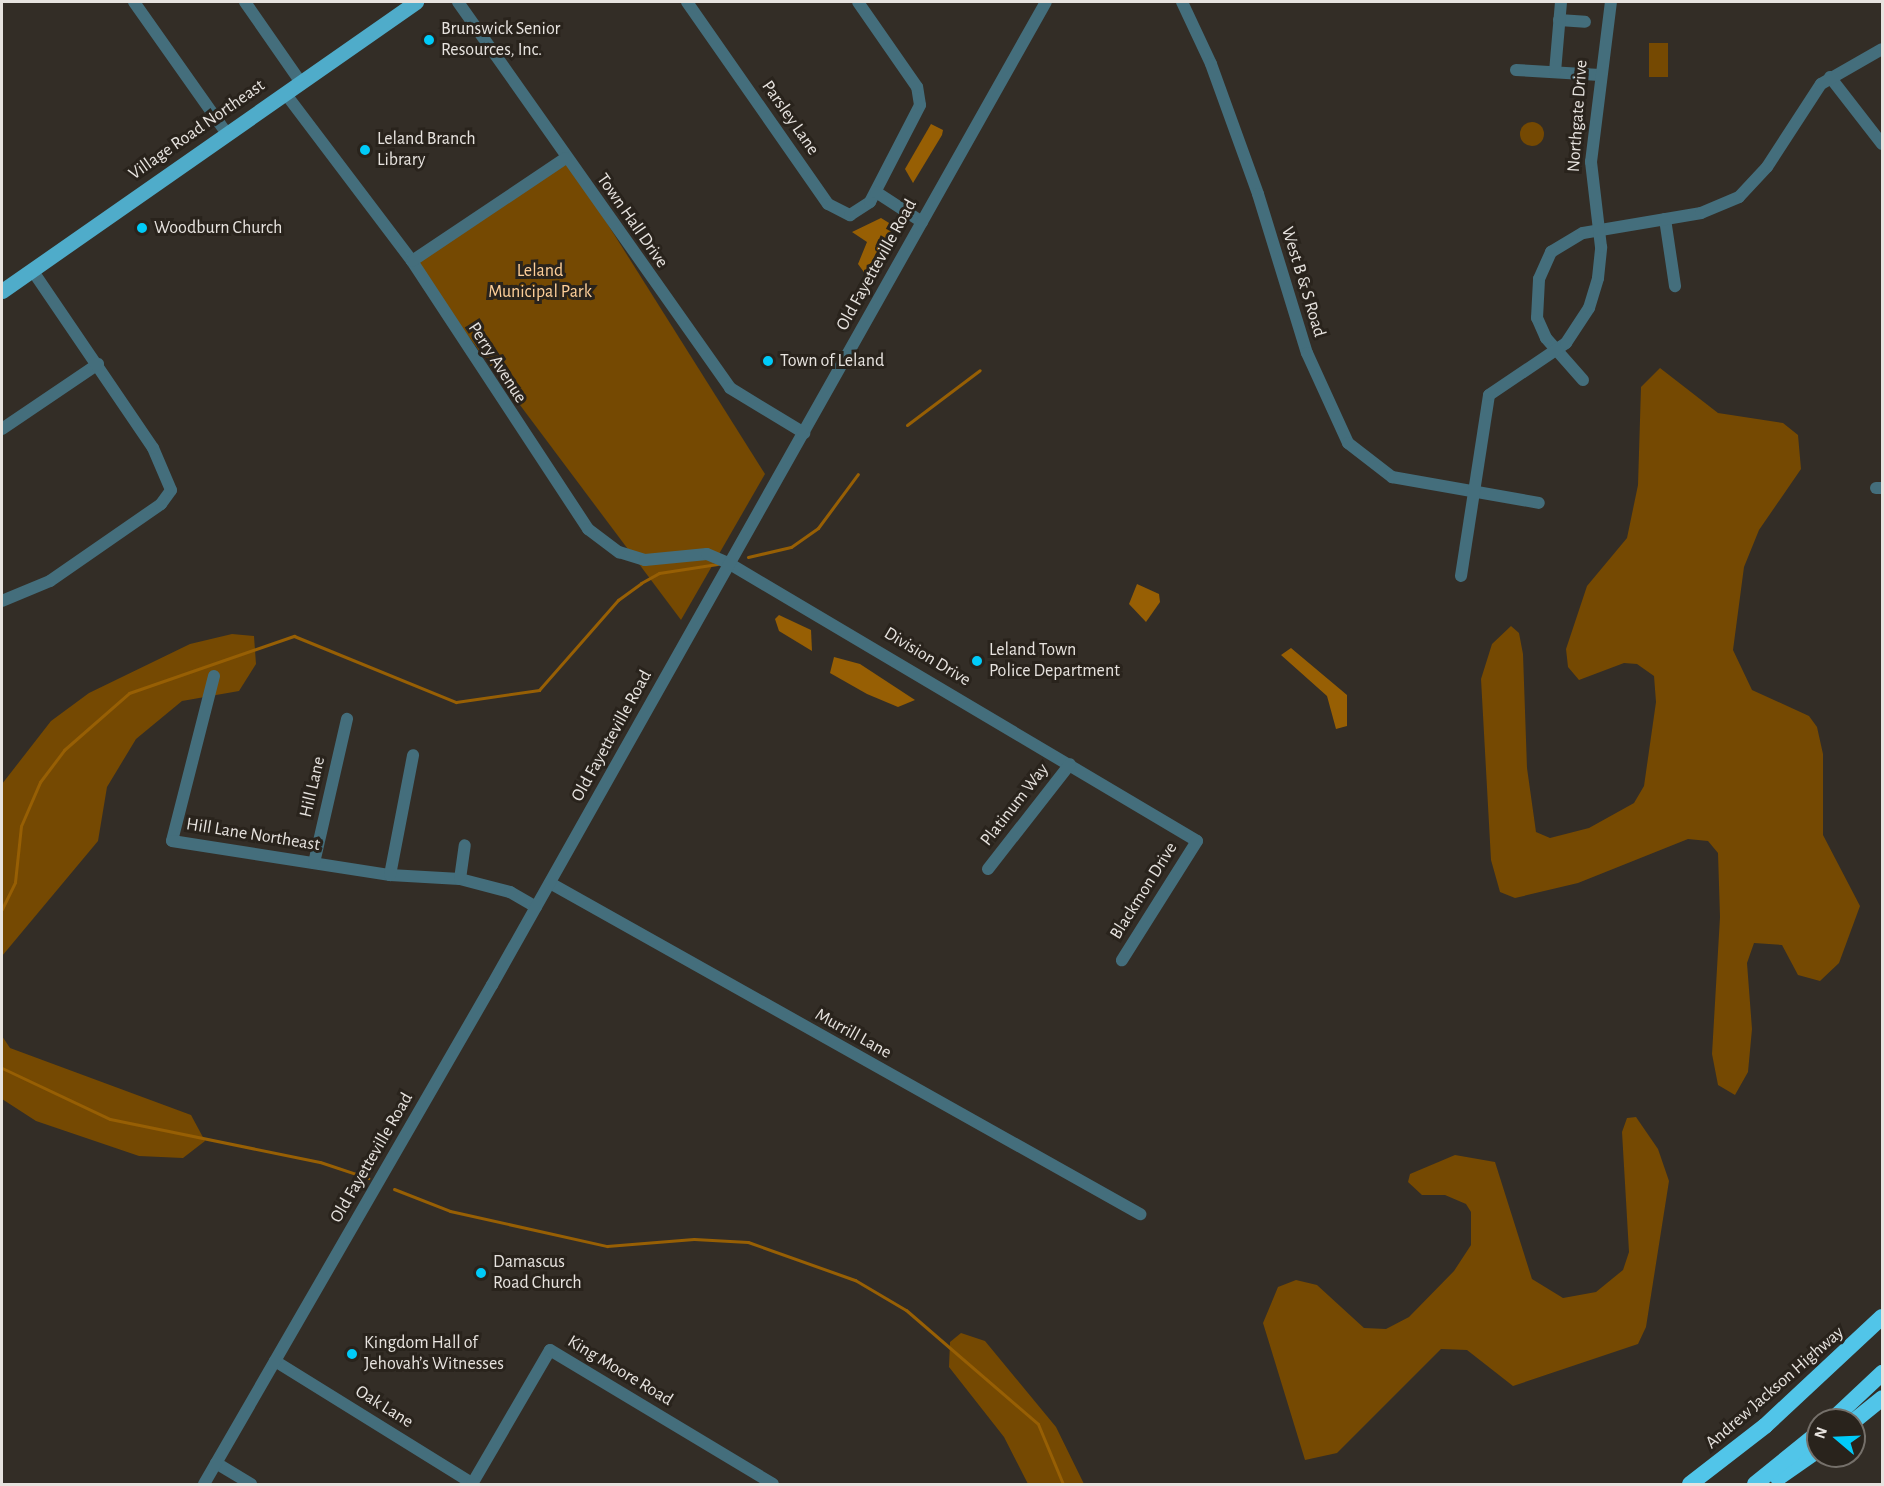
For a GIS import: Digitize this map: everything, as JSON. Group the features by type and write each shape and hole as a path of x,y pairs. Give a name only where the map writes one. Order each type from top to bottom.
{"highway":[{"name":"Andrew Jackson Highway","path":"1690,1485 1774,1418 1882,1317"},
{"path":"1845,1408 1882,1373"},
{"path":"1866,1411 1882,1398"},
{"path":"1755,1485 1806,1443"},
{"path":"1767,1485 1806,1458"}],"main road":[{"name":"Village Road Northeast","path":"2,291 225,131 285,93 416,2"}],"street":[{"path":"135,2 225,131"},
{"path":"245,2 300,81"},
{"name":"Town Hall Drive","path":"458,2 730,388 804,433"},
{"name":"Parsley Lane","path":"687,2 835,211 857,213 876,192 919,113 920,96 858,2"},
{"name":"Old Fayetteville Road","path":"204,1485 550,883 1046,2"},
{"name":"West B & S Road","path":"1182,2 1211,64 1306,353 1338,428 1358,455 1392,477 1471,487 1539,503"},
{"path":"1555,72 1561,2"},
{"name":"Northgate Drive","path":"1461,576 1471,487 1489,395 1557,351 1575,332 1594,293 1600,229 1591,174 1600,75 1611,2"},
{"path":"1559,20 1586,22"},
{"path":"1583,380 1557,351 1537,318 1541,270 1559,246 1600,229 1714,209 1750,188 1804,104 1830,77 1882,49"},
{"path":"1516,70 1600,75"},
{"path":"1830,77 1882,144"},
{"name":"Perry Avenue","path":"285,93 412,261 588,529 619,552 645,560 707,554 730,564"},
{"path":"412,261 566,158"},
{"path":"876,192 922,222"},
{"path":"1665,219 1675,285"},
{"path":"2,601 50,581 161,504 171,490 153,448 32,270"},
{"path":"2,429 98,364"},
{"name":"Division Drive","path":"730,564 1197,841"},
{"name":"Hill Lane Northeast","path":"214,676 172,841 390,875 460,879"},
{"name":"Hill Lane","path":"314,863 347,718"},
{"path":"390,875 413,755"},
{"name":"Platinum Way","path":"988,869 1070,764"},
{"name":"Blackmon Drive","path":"1122,960 1197,841"},
{"path":"465,845 460,879 510,892 536,907"},
{"name":"Murrill Lane","path":"550,883 1140,1214"},
{"name":"King Moore Road","path":"473,1484 550,1350 773,1485"},
{"name":"Oak Lane","path":"275,1361 473,1484"},
{"path":"216,1463 251,1485"}],"green space":[{"path":"1649,43 1668,43 1668,77 1649,77"},
{"path":"1532,122 1541,125 1544,134 1541,143 1532,146 1523,143 1520,134 1523,125"},
{"name":"Leland Municipal Park","path":"566,158 765,474 681,620 412,261"},
{"path":"1660,368 1718,413 1783,423 1798,435 1801,469 1759,530 1744,567 1733,650 1752,690 1809,716 1817,727 1823,754 1823,835 1860,906 1839,963 1820,981 1798,975 1782,945 1754,943 1747,963 1752,1029 1748,1072 1735,1095 1718,1085 1712,1054 1720,917 1718,853 1708,841 1688,839 1578,883 1515,898 1500,892 1491,860 1481,679 1492,644 1511,626 1519,633 1523,654 1527,768 1536,832 1550,838 1589,828 1634,803 1644,786 1656,702 1654,676 1637,664 1624,663 1579,680 1568,667 1566,649 1587,586 1627,538 1638,485 1641,387"},
{"path":"232,634 254,636 256,664 239,691 182,701 136,739 107,787 98,841 2,956 2,784 51,721 89,693 190,644"},
{"path":"2,1036 10,1048 191,1115 205,1141 183,1158 139,1156 36,1121 2,1099"},
{"path":"1636,1117 1658,1149 1669,1181 1646,1327 1638,1344 1513,1386 1467,1350 1441,1349 1337,1453 1305,1460 1263,1323 1278,1287 1296,1280 1317,1285 1364,1328 1386,1329 1409,1317 1454,1271 1471,1245 1471,1212 1466,1204 1445,1195 1422,1195 1408,1182 1410,1174 1455,1155 1495,1162 1532,1279 1563,1298 1596,1292 1623,1270 1629,1252 1622,1132 1627,1118"},
{"path":"961,1333 985,1341 1056,1427 1084,1484 1028,1484 1004,1437 949,1367 950,1342"}],"shaded area":[{"path":"931,124 943,130 942,135 913,183 905,169"},
{"path":"881,218 894,226 866,275 858,264 867,242 852,232"},
{"path":"1137,584 1159,594 1160,602 1146,622 1129,604"},
{"path":"779,615 811,630 812,651 779,631 775,619"},
{"path":"1291,648 1347,695 1347,726 1336,729 1327,696 1281,655"},
{"path":"834,657 860,664 915,700 898,707 867,694 830,673"}],"waterway":[{"path":"907,425 980,370"},
{"path":"748,557 791,547 818,528 858,474"},
{"path":"2,909 15,882 21,826 40,782 64,750 129,693 294,636 456,702 539,690 618,600 641,583 659,573 717,564"},
{"path":"2,1068 110,1119 320,1162 368,1178"},
{"path":"394,1189 450,1211 607,1246 694,1239 748,1242 855,1280 906,1310 1038,1424 1063,1484"}],"place":[{"name":"Brunswick Senior Resources, Inc.","path":"429,40"},
{"name":"Leland Branch Library","path":"365,150"},
{"name":"Woodburn Church","path":"142,228"},
{"name":"Town of Leland","path":"768,361"},
{"name":"Leland Town Police Department","path":"977,661"},
{"name":"Damascus Road Church","path":"481,1273"},
{"name":"Kingdom Hall of Jehovah’s Witnesses","path":"352,1354"}]}
